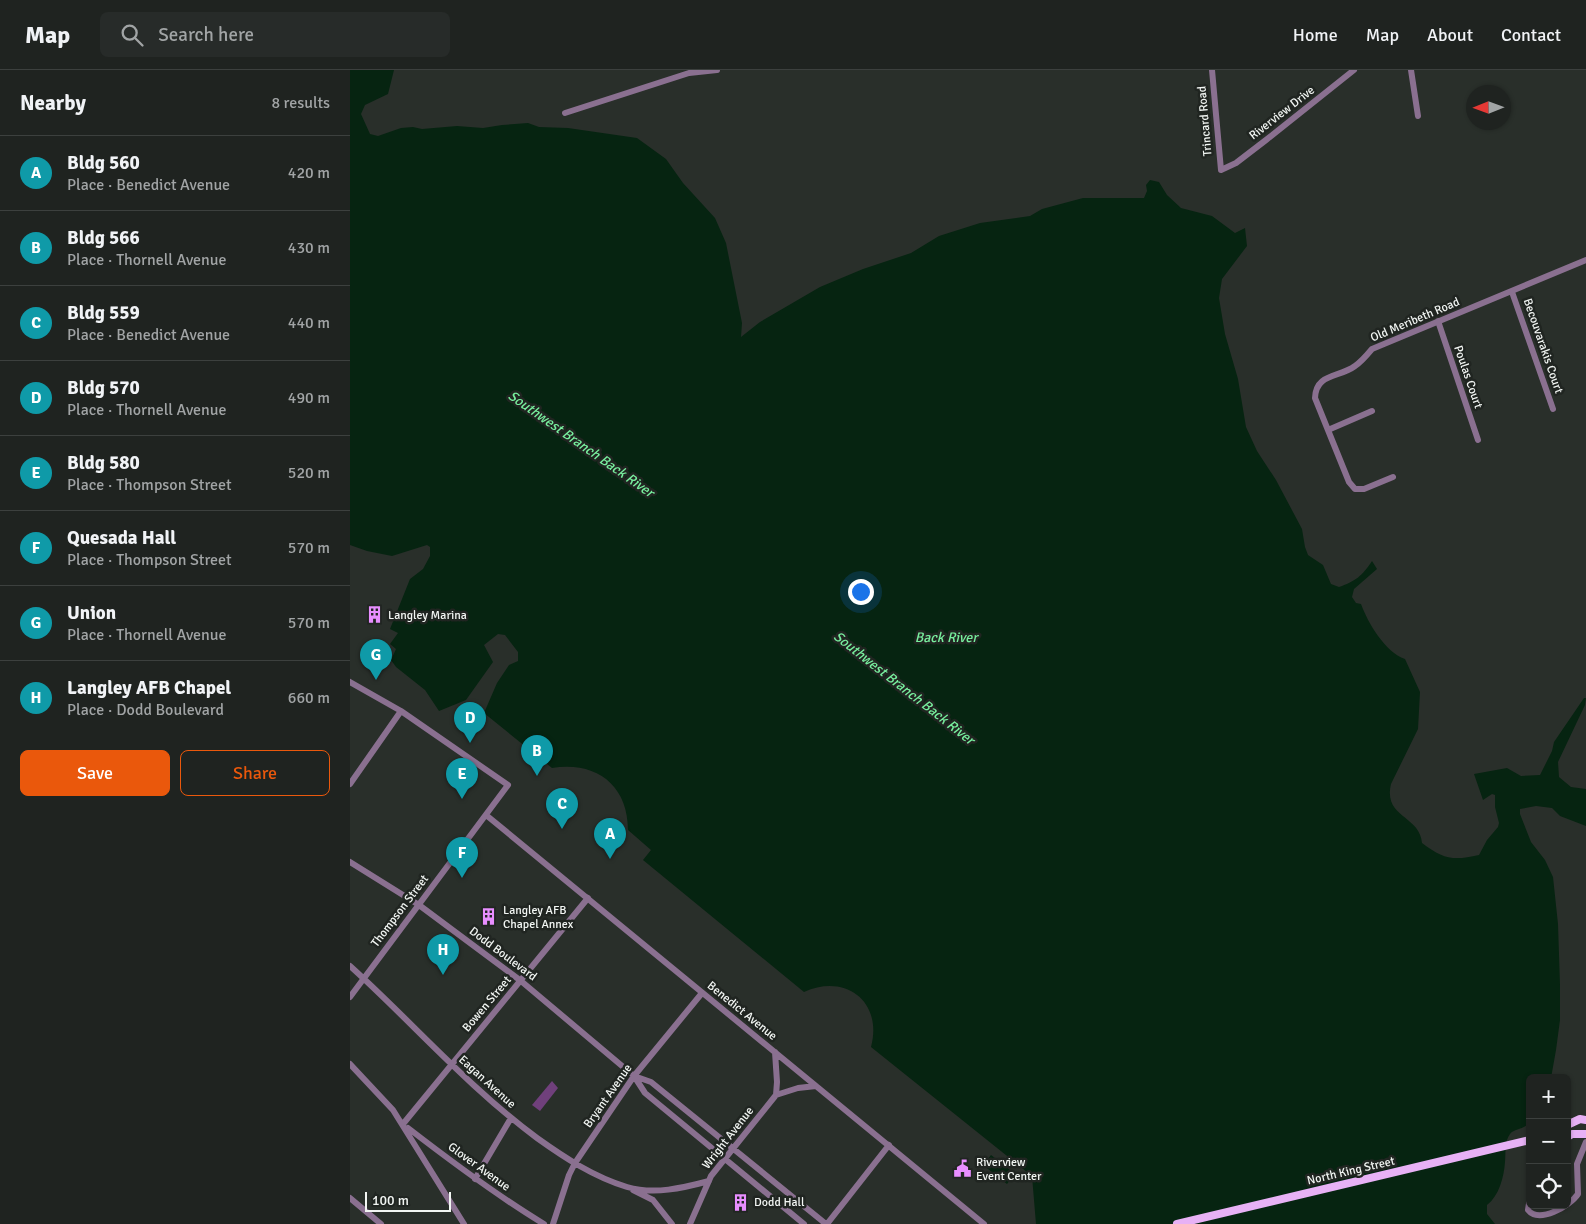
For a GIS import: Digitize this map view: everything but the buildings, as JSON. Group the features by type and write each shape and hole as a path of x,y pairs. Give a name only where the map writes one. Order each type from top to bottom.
{"main road":[{"path":"1571,1123 1586,1120"},
{"path":"1571,1135 1586,1134"},
{"name":"North King Street","path":"1177,1224 1526,1141"}],"street":[{"path":"565,113 689,74 717,70"},
{"name":"Trincard Road","path":"1212,70 1221,170"},
{"name":"Riverview Drive","path":"1221,170 1236,163 1354,70"},
{"path":"1411,70 1418,116"},
{"name":"Old Meribeth Road","path":"1393,477 1364,489 1355,489 1349,482 1315,398 1315,388 1319,382 1354,367 1372,349 1586,260"},
{"name":"Becouvarakis Court","path":"1512,292 1553,409"},
{"name":"Poulas Court","path":"1438,321 1478,440"},
{"path":"1328,430 1372,411"},
{"path":"350,682 401,711 350,784"},
{"name":"Thompson Street","path":"350,997 508,785 401,711"},
{"name":"Benedict Avenue","path":"486,815 984,1224"},
{"name":"Dodd Boulevard","path":"350,862 419,905 521,981 634,1076 644,1093 804,1224"},
{"name":"Bowen Street","path":"403,1124 588,898"},
{"name":"Eagan Avenue","path":"350,966 451,1065 511,1118 555,1151 575,1163 653,1200 672,1224"},
{"name":"Bryant Avenue","path":"553,1224 575,1163 634,1076 702,993"},
{"path":"775,1052 776,1095 798,1088 816,1086"},
{"path":"350,1064 392,1107 464,1224"},
{"name":"Dodd Boulevard","path":"634,1076 651,1082 827,1224"},
{"name":"Wright Avenue","path":"690,1224 709,1181 724,1158 776,1095"},
{"path":"475,1179 511,1118"},
{"name":"Glover Avenue","path":"403,1124 475,1179 509,1203 544,1224"},
{"path":"1571,1202 1578,1194 1577,1164 1586,1142"},
{"path":"827,1224 889,1146"},
{"name":"Eagan Avenue","path":"628,1187 660,1191 684,1188 709,1181"},
{"path":"350,1198 381,1224"},
{"path":"1528,1209 1530,1213 1541,1216 1558,1209"}],"shaded area":[{"path":"552,1081 558,1088 540,1111 532,1105"}],"water":[{"name":"Back River","path":"350,70 394,70 388,94 365,105 361,114 370,134 378,136 401,128 413,127 422,129 457,126 483,128 528,123 539,127 568,128 637,138 666,159 683,183 715,218 726,243 742,323 741,337 760,322 820,287 863,269 911,253 939,236 980,223 1030,216 1042,209 1083,198 1144,198 1147,191 1146,185 1150,180 1159,182 1167,195 1181,208 1212,216 1235,233 1245,228 1247,246 1222,279 1219,298 1225,334 1238,379 1246,427 1257,451 1276,480 1302,529 1308,555 1323,565 1331,584 1339,587 1350,583 1365,571 1372,561 1377,569 1354,589 1352,597 1356,603 1361,604 1368,620 1384,644 1405,659 1420,692 1418,729 1391,784 1390,795 1392,804 1415,827 1420,834 1422,843 1436,852 1455,858 1479,855 1499,823 1495,807 1495,795 1492,794 1483,800 1474,774 1507,768 1521,776 1540,775 1552,751 1554,742 1584,698 1586,698 1585,705 1558,762 1559,777 1571,787 1586,789 1586,826 1560,816 1552,808 1536,806 1520,809 1520,814 1531,842 1545,860 1553,877 1558,924 1560,1020 1552,1074 1526,1074 1526,1125 1512,1132 1507,1140 1502,1180 1495,1197 1487,1205 1487,1214 1495,1224 1036,1224 1032,1176 871,1047 872,1017 866,1005 858,996 847,989 834,986 819,987 804,992 643,860 651,850 628,830 622,800 615,788 606,779 595,772 582,768 552,768 484,713 497,683 509,665 518,661 518,652 505,635 498,634 484,645 493,662 466,700 439,711 425,690 396,667 391,660 396,649 390,644 398,633 390,629 410,579 423,569 430,556 430,547 427,545 392,556 350,545"},
{"path":"991,1155 1015,1174 1007,1184 983,1165"}],"place":[{"name":"Langley Marina","path":"374,615"},
{"name":"Union","path":"376,680"},
{"name":"Bldg 570","path":"470,743"},
{"name":"Bldg 566","path":"537,776"},
{"name":"Bldg 580","path":"462,799"},
{"name":"Bldg 559","path":"562,829"},
{"name":"Bldg 560","path":"610,859"},
{"name":"Quesada Hall","path":"462,878"},
{"name":"Langley AFB Chapel Annex","path":"489,917"},
{"name":"Langley AFB Chapel","path":"443,975"},
{"name":"Riverview Event Center","path":"962,1169"},
{"name":"Dodd Hall","path":"740,1202"}],"water label":[{"name":"Southwest Branch Back River","path":"581,444"},
{"name":"Southwest Branch Back River","path":"904,688"}]}
